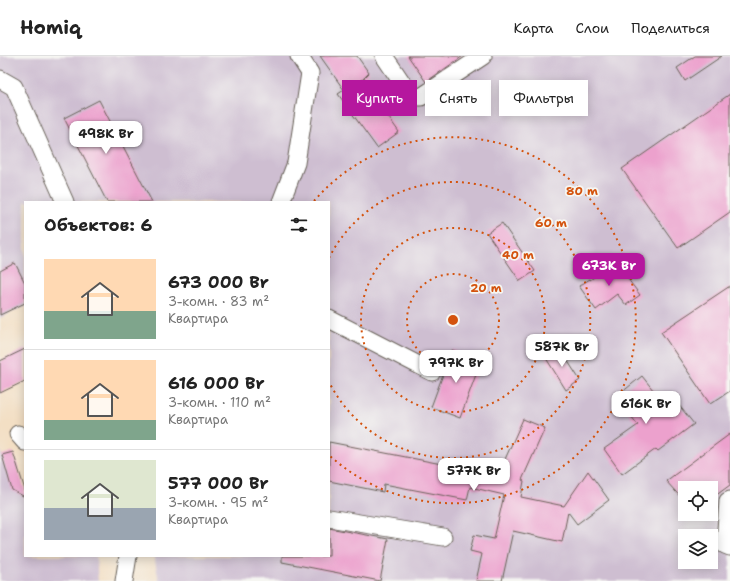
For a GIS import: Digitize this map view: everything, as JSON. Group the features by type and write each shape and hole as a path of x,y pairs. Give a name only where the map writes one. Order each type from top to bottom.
{"street":[{"path":"281,201 296,163 310,73 300,56"},
{"path":"384,56 409,93 414,96 421,97 483,56"},
{"path":"0,79 14,87 65,201"},
{"path":"330,320 432,372"},
{"path":"730,500 728,501 726,545 730,547"},
{"path":"330,518 443,537"},
{"path":"124,581 128,557"}],"shaded area":[{"path":"0,56 730,56 730,581 159,581 154,557 330,557 330,201 24,201 24,306 0,318"},
{"path":"0,450 12,488 24,491 24,557 96,557 98,581 0,581"}],"building":[{"path":"320,56 357,56 369,73 362,80 342,80 342,87"},
{"path":"408,56 463,56 429,80 425,81"},
{"path":"695,56 722,56 685,81 677,68"},
{"path":"342,91 342,100 338,94"},
{"path":"730,94 730,212 678,248 622,169"},
{"path":"99,100 151,201 106,201 64,118"},
{"path":"354,116 388,116 399,132 377,148"},
{"path":"502,223 535,271 520,281 487,233"},
{"path":"615,262 640,295 626,305 617,294 596,310 579,286"},
{"path":"15,263 24,281 24,303 0,315 0,271"},
{"path":"730,286 730,391 710,404 661,332"},
{"path":"558,346 580,380 566,390 544,355"},
{"path":"24,349 24,381 0,393 0,361"},
{"path":"452,350 481,361 460,418 431,407"},
{"path":"642,376 665,405 674,399 694,424 658,451 656,449 622,474 604,449 638,425 616,397"},
{"path":"523,419 545,428 522,480 524,481 521,497 564,506 588,471 609,500 577,524 568,512 562,542 513,531 502,581 476,581 482,554 470,551 474,535 494,539 504,495 470,487 467,500 384,484 383,492 330,481 330,442 498,475"},
{"path":"730,434 730,485 718,494 718,481 678,481 678,494 666,481"},
{"path":"13,452 24,487 24,496 12,490 2,455"},
{"path":"330,528 388,539 380,581 282,562 282,557 330,557"}]}
